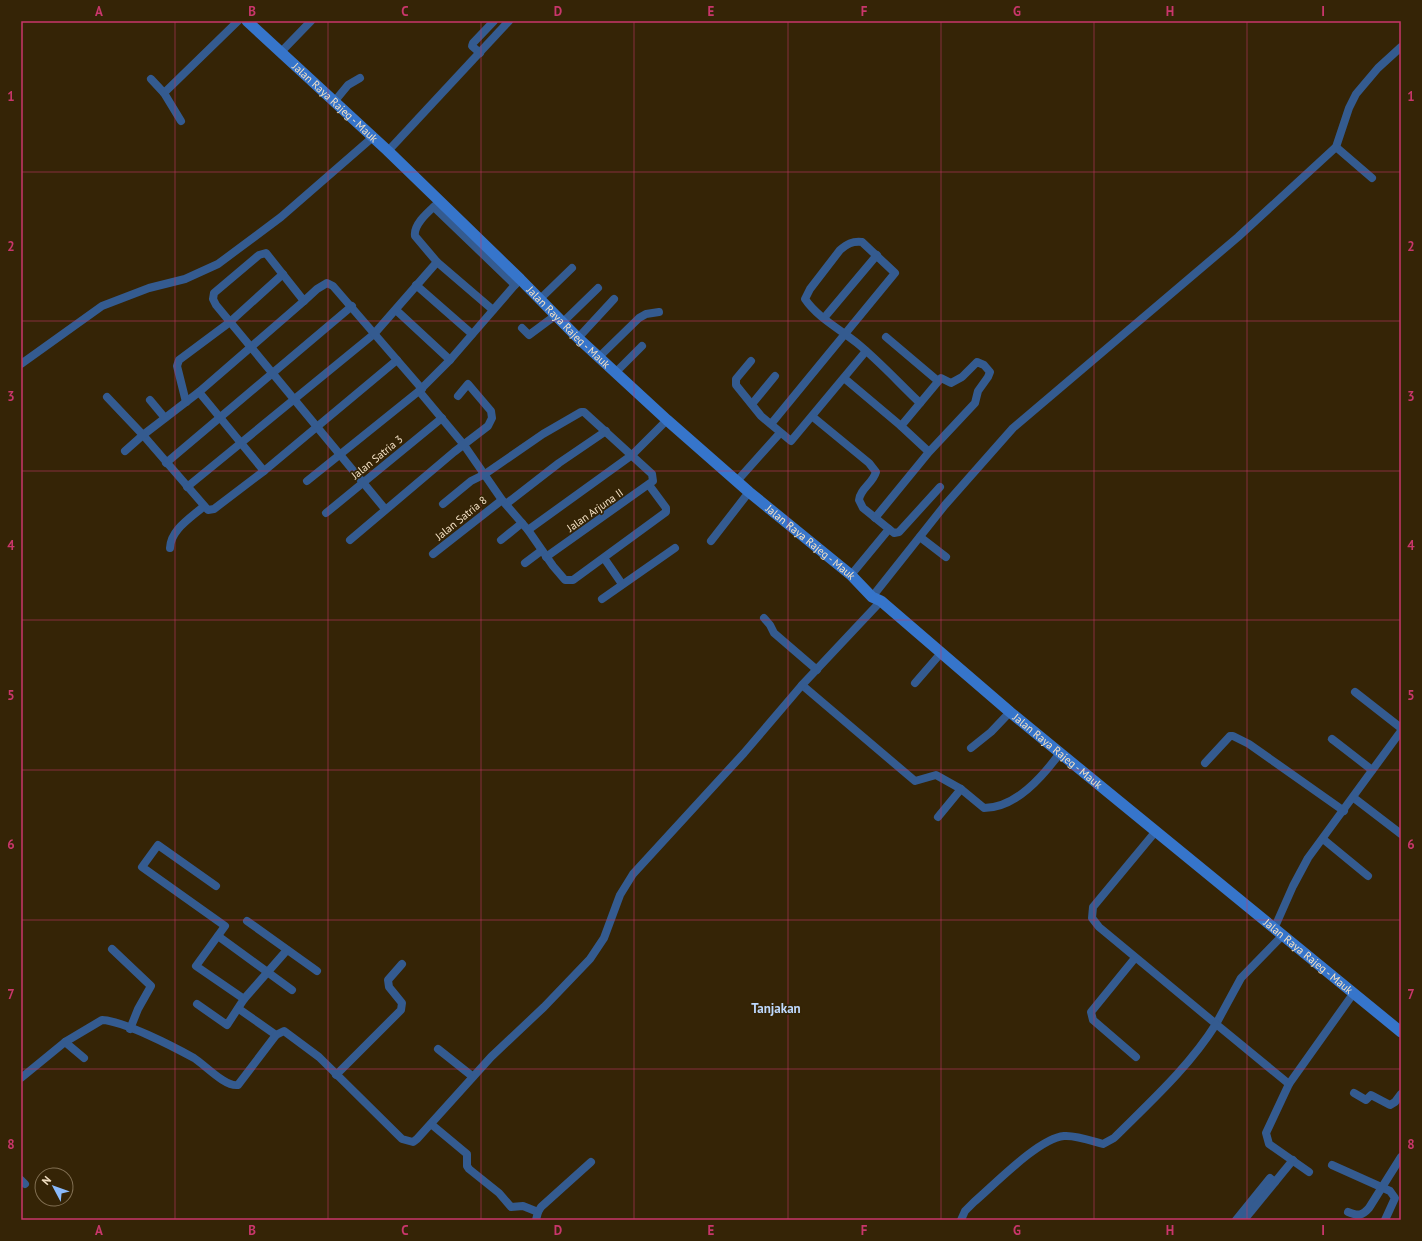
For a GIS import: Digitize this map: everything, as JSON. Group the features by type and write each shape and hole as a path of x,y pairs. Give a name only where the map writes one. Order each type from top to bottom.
{"main road":[{"name":"Jalan Raya Rajeg - Mauk","path":"247,21 388,151 437,204 518,282 540,299 578,338 737,482 851,575 876,599 1010,712 1401,1032"}],"street":[{"path":"164,93 238,21"},
{"path":"281,52 311,21"},
{"path":"480,53 472,46 473,43 494,21"},
{"path":"388,151 509,21"},
{"path":"21,1078 30,1073 65,1042 102,1020 130,1029 195,1059 230,1085 235,1086 242,1082 276,1035 280,1032 286,1032 319,1057 402,1139 413,1142 431,1124 472,1076 590,959 604,938 620,894 633,874 744,754 802,685 817,670 876,599 945,505 1014,428 1238,237 1336,148 1349,108 1356,94 1378,68 1401,47"},
{"path":"334,102 348,85 360,78"},
{"path":"151,79 164,93 182,121"},
{"path":"21,364 102,306 149,288 185,279 218,264 281,217 373,137"},
{"path":"1336,148 1372,178"},
{"path":"437,204 417,224 414,232 415,236 437,262 493,310"},
{"path":"771,424 844,334 895,273 862,242 851,242 840,250 806,295 805,299 808,304 824,318 844,334 866,351 920,403"},
{"path":"304,301 282,274 269,254 263,253 218,288 214,293 213,300 385,509"},
{"path":"824,318 877,255"},
{"path":"187,487 374,334 437,262"},
{"path":"540,299 572,268"},
{"path":"186,402 177,366 179,360 230,322 282,274"},
{"path":"307,481 421,390 450,360 518,282"},
{"path":"125,451 143,435 199,392 317,289 327,283 333,286 352,306 421,390 464,445 485,474 504,502 528,530 560,576 568,580 573,580 666,512 666,508 651,482 632,455 588,414 581,412 543,434 485,474 471,481 443,504"},
{"path":"416,285 472,334"},
{"path":"522,328 529,335 560,319 598,288"},
{"path":"578,338 614,299"},
{"path":"166,463 352,306"},
{"path":"396,310 450,360"},
{"path":"599,357 639,318 646,314 659,312"},
{"path":"886,337 938,381"},
{"path":"616,372 642,346"},
{"path":"751,361 735,382 752,404 780,433 788,440 794,440 866,351"},
{"path":"107,397 143,435 204,506 210,510 214,509 264,471 397,360"},
{"path":"875,518 929,452 975,403 978,391 990,372 984,365 977,362 962,377 951,383 943,378 938,381 901,426"},
{"path":"752,404 775,376"},
{"path":"844,378 901,426 929,452"},
{"path":"350,540 385,509 488,426 491,421 492,414 489,408 468,384 458,396"},
{"path":"199,392 240,444 264,471"},
{"path":"150,400 166,418"},
{"path":"813,417 875,469 875,476 861,493 859,500 863,508 894,533 899,532 940,487"},
{"name":"Jalan Satria 3","path":"326,513 442,418"},
{"path":"528,530 632,455 667,420"},
{"name":"Jalan Satria 8","path":"433,554 504,502 606,431"},
{"path":"737,482 780,433"},
{"name":"Jalan Arjuna II","path":"525,563 544,554 651,482"},
{"path":"711,541 749,492"},
{"path":"170,548 176,532 204,506"},
{"path":"501,540 522,523"},
{"path":"851,575 889,530"},
{"path":"920,538 946,557"},
{"path":"602,599 676,548"},
{"path":"604,558 622,584"},
{"path":"764,618 774,633 817,670"},
{"path":"915,683 940,653"},
{"path":"802,685 915,781 936,775 961,789 984,808 1001,806 1035,784 1060,753"},
{"path":"961,1220 965,1211 974,1202 1036,1149 1052,1138 1066,1135 1103,1144 1114,1138 1187,1064 1205,1042 1242,978 1278,932 1299,872 1354,798 1401,730 1355,692"},
{"path":"972,748 991,732 1010,712"},
{"path":"1205,764 1230,736 1233,736 1249,744 1344,811"},
{"path":"1332,739 1372,770"},
{"path":"938,817 961,789"},
{"path":"1354,798 1401,834"},
{"path":"1156,831 1093,907 1092,918 1099,927 1135,958 1289,1084"},
{"path":"1323,839 1368,876"},
{"path":"216,886 158,845 142,867 225,926 196,966 244,999"},
{"path":"247,921 318,971"},
{"path":"218,936 292,990"},
{"path":"112,950 152,986 138,1009 130,1029"},
{"path":"198,1004 227,1025 239,1009 244,999 287,950"},
{"path":"1135,958 1091,1012 1093,1020 1136,1057"},
{"path":"336,1075 401,1010 402,1003 389,987 388,980 402,964"},
{"path":"1309,1172 1268,1144 1266,1133 1289,1084 1353,994"},
{"path":"239,1009 276,1035"},
{"path":"65,1042 84,1058"},
{"path":"438,1049 472,1076"},
{"path":"1354,1093 1366,1100 1371,1095 1390,1105 1395,1102 1401,1094"},
{"path":"431,1124 467,1154 469,1169 499,1193 511,1207 524,1206 537,1216 548,1200 591,1162"},
{"path":"1348,1212 1354,1215 1363,1215 1401,1157"},
{"path":"1244,1220 1293,1160"},
{"path":"1332,1165 1390,1191 1396,1198 1385,1220"},
{"path":"1236,1220 1270,1178 1275,1182"}],"district":[{"name":"Tanjakan","path":"776,1008"}]}
